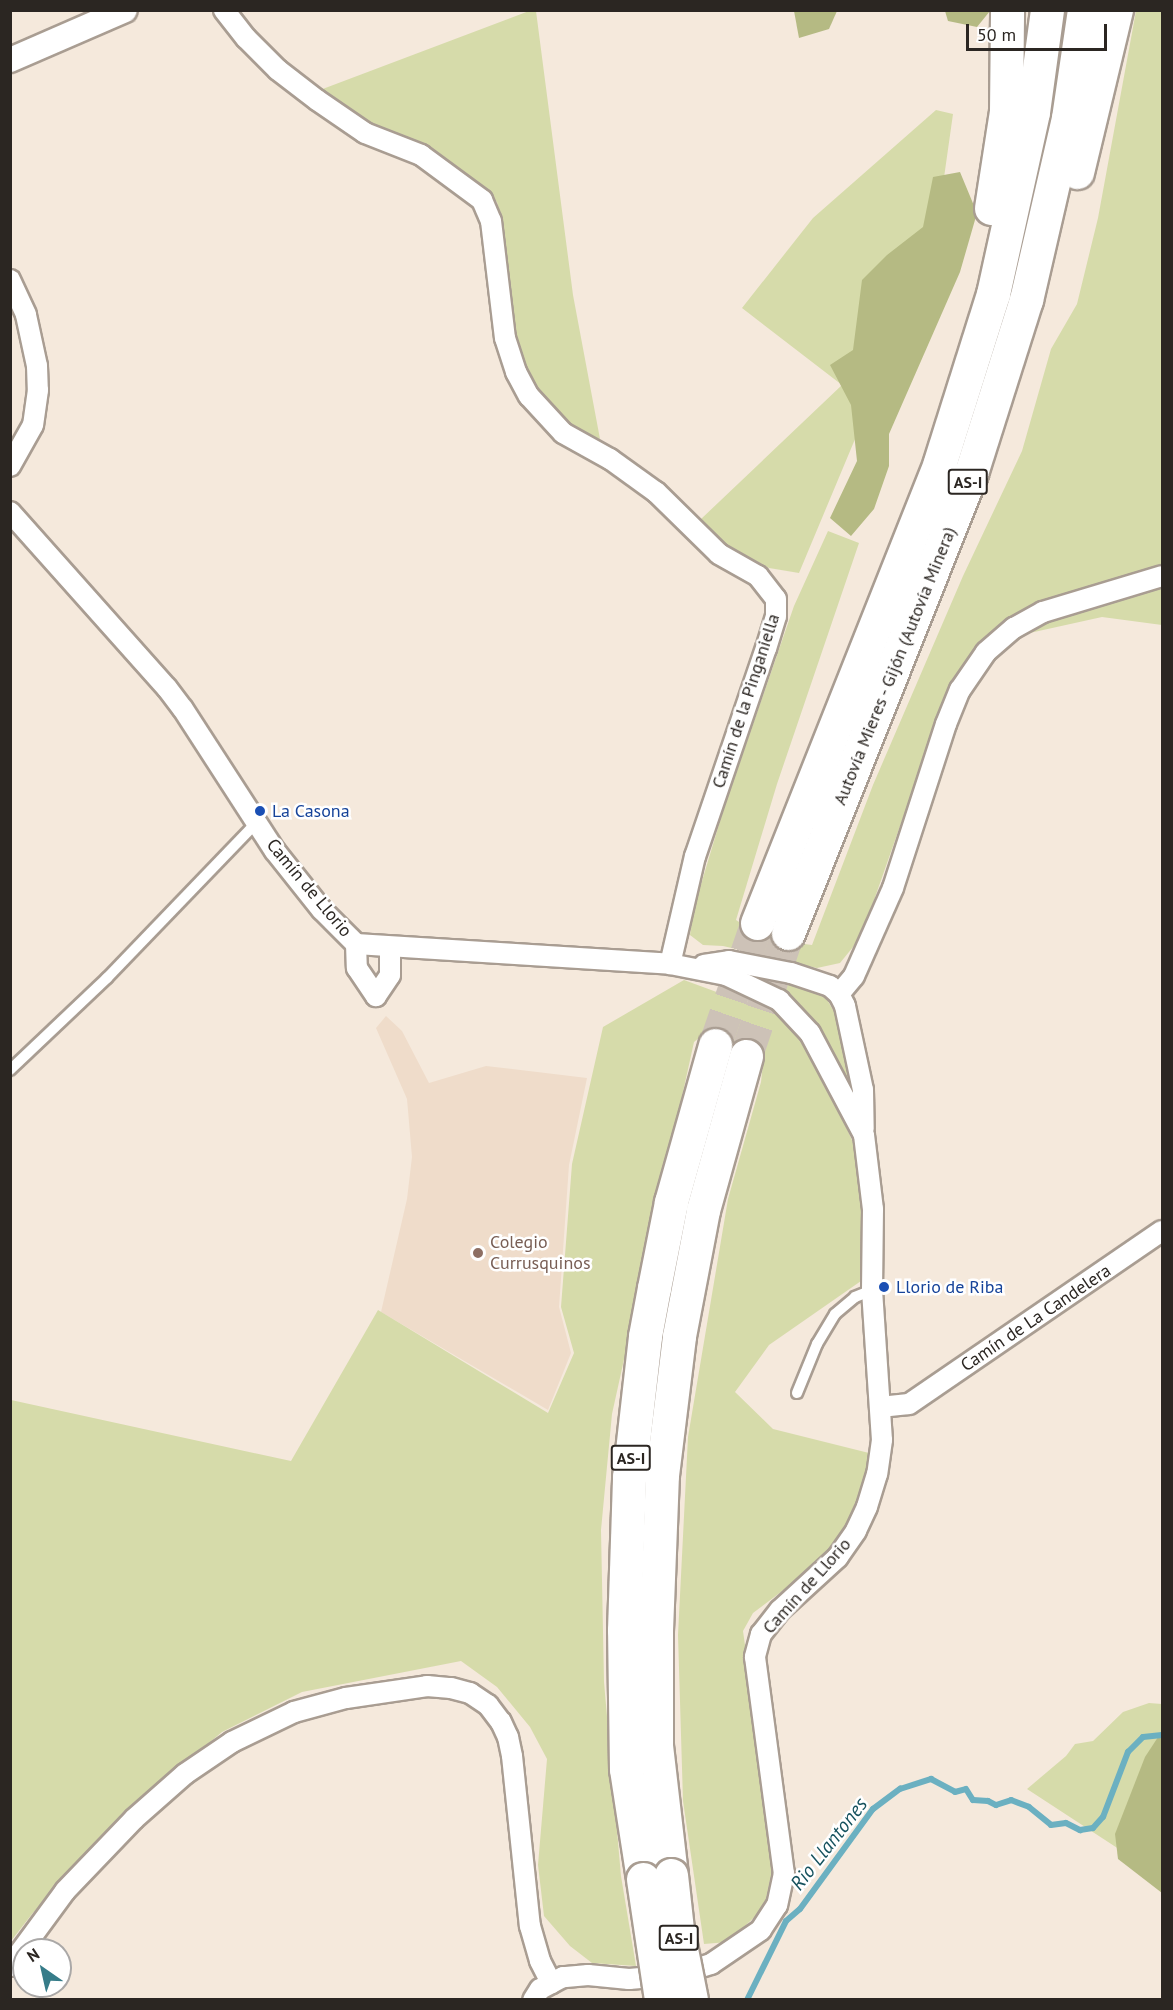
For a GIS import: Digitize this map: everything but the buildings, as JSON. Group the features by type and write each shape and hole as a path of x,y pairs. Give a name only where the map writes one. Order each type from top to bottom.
{"highway":[{"path":"940,462 978,291 1006,111 1007,10"},
{"name":"Autovía Mieres - Gijón (Autovía Minera)","path":"757,923 940,462 993,294 1033,112 1047,10"},
{"name":"Autovía Mieres - Gijón (Autovía Minera)","path":"788,933 971,473 1026,300 1068,118 1084,10"},
{"path":"971,473 1039,306 1090,125 1116,10"},
{"name":"AS-I","path":"691,2000 677,1929 657,1877 626,1769 624,1630 629,1477 645,1336 671,1203 715,1045"},
{"name":"AS-I","path":"661,2000 657,1877 656,1630 662,1475 679,1336 703,1210 746,1056"}],"street":[{"path":"10,60 125,10"},
{"name":"Camín de la Pinganiella","path":"224,10 246,38 278,70 317,100 365,133 421,154 482,200 491,221 505,338 516,372 529,396 563,434 610,459 656,492 719,554 758,576 776,599 776,616 766,648 695,856 670,964"},
{"path":"10,280 26,315 37,366 38,390 33,424 10,466"},
{"name":"Camín de Llorio","path":"10,512 183,709 275,851 322,910 356,944 390,948 670,964 726,975 779,1000 810,1033 864,1135"},
{"path":"839,994 854,976 893,888 946,724 960,690 986,652 1014,628 1043,612 1162,576"},
{"path":"356,944 357,968 376,996 390,975 390,948"},
{"name":"Camín de Llorio","path":"551,1983 571,1976 629,1978 675,1975 711,1964 761,1930 777,1905 784,1873 755,1657 761,1634 780,1610 838,1557 856,1531 867,1507 877,1474 882,1440 872,1290 873,1209 864,1135 863,1090 845,1006 839,994 830,986 791,973 729,961 691,968"},
{"name":"Camín de La Candelera","path":"880,1407 909,1404 1162,1231"},
{"path":"10,1966 65,1891 134,1819 185,1774 232,1742 294,1712 346,1698 427,1686 452,1688 470,1693 488,1705 501,1722 508,1737 530,1926 540,1961 551,1983 540,1989 533,2000"}],"lane":[{"path":"10,1070 107,978 257,822"},
{"path":"797,1393 834,1314 855,1297 872,1290"}],"shaded area":[{"name":"Colegio Currusquinos","path":"386,1016 402,1031 429,1083 486,1066 587,1078 569,1165 559,1307 571,1353 548,1410 381,1312 407,1199 412,1157 407,1099 376,1028"}],"green space":[{"path":"794,10 837,11 829,29 799,38"},
{"path":"990,10 977,27 948,21 945,11"},
{"path":"529,11 536,11 573,295 600,439 572,428 553,411 532,379 515,344 505,240 497,202 435,156 368,129 320,90"},
{"path":"1136,11 1162,11 1162,566 1025,610 1005,621 989,636 960,671 926,752 866,923 853,947 840,963 817,968 723,946 703,945 690,935 693,911 723,811 794,606 828,531 859,543 777,784 736,920 750,929 771,929 782,941 812,945 873,785 963,576 1022,451 1051,349 1077,304 1098,218"},
{"path":"936,110 953,114 938,220 899,334 799,573 769,568 724,544 700,520 842,385 742,308 813,218"},
{"path":"960,172 977,213 960,272 889,434 889,466 874,509 851,536 830,518 857,461 851,405 830,365 853,350 862,280 887,255 923,227 933,177"},
{"path":"1162,585 1162,625 1102,617 1012,637 1064,612"},
{"path":"757,976 777,976 800,982 825,996 837,1017 855,1099 818,1029 804,1010 783,992"},
{"path":"684,980 787,1018 833,1097 858,1154 861,1281 769,1345 735,1392 773,1429 869,1453 862,1490 851,1520 830,1550 802,1576 753,1613 743,1631 775,1858 764,1908 728,1942 704,1944 683,1801 678,1635 688,1437 728,1199 761,1082 763,1063 758,1055 700,1037 694,1042 612,1414 601,1530 604,1682 621,1876 636,1966 592,1963 570,1946 544,1916 538,1865 547,1759 530,1727 497,1687 461,1661 302,1692 222,1732 130,1809 32,1914 11,1941 11,1400 291,1461 378,1310 548,1413 574,1353 561,1307 572,1164 603,1027"},
{"path":"1149,1703 1162,1704 1162,1882 1128,1855 1027,1789 1066,1756 1075,1744 1093,1741 1123,1712"},
{"path":"1162,1731 1162,1893 1118,1859 1115,1834 1145,1757"}],"waterway":[{"name":"Rio Llantones","path":"747,2000 786,1921 800,1909 873,1809 900,1789 931,1779 955,1792 966,1789 973,1800 988,1801 996,1805 1011,1800 1029,1807 1051,1825 1066,1823 1080,1830 1093,1828 1103,1817 1128,1752 1143,1737 1162,1735"}],"tunnel":[{"path":"715,1045 757,923"},
{"path":"746,1056 788,933"}],"place":[{"name":"La Casona","path":"260,811"},
{"name":"Colegio Currusquinos","path":"478,1253"},
{"name":"Llorio de Riba","path":"884,1287"}]}
